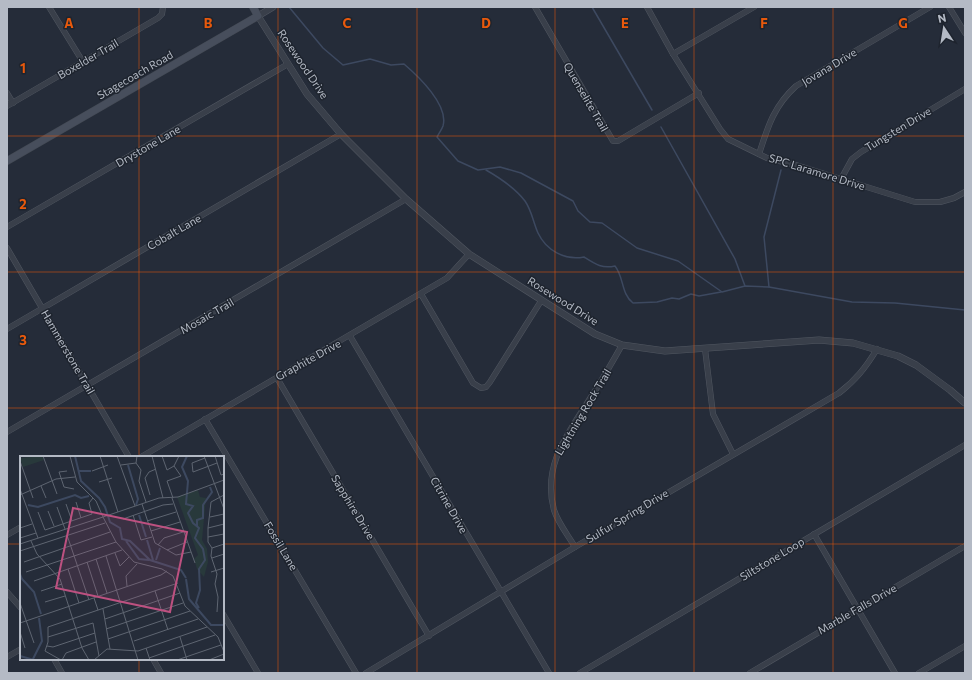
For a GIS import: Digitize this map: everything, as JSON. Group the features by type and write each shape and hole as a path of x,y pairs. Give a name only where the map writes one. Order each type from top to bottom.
{"main road":[{"name":"Rosewood Drive","path":"253,7 258,16"},
{"name":"Stagecoach Road","path":"7,161 258,16"}],"street":[{"path":"49,7 83,62"},
{"name":"Boxelder Trail","path":"7,106 158,18 162,14 163,7"},
{"name":"Quenselite Trail","path":"535,7 613,141 618,141 699,93"},
{"name":"SPC Laramore Drive","path":"647,7 673,54 699,93 720,129 728,139 767,158 915,202 940,202 954,198 965,192"},
{"path":"673,54 754,7"},
{"name":"Jovana Drive","path":"759,154 773,114 780,102 796,86 930,7"},
{"path":"949,7 965,33"},
{"name":"Stagecoach Road","path":"258,16 272,8"},
{"name":"Rosewood Drive","path":"258,16 307,94 341,134 406,199 469,254 541,301 596,334 622,345 665,351 819,340 838,341 877,349 898,356 916,365 965,403"},
{"name":"Drystone Lane","path":"7,227 288,64"},
{"name":"Tungsten Drive","path":"841,179 852,159 861,152 965,89"},
{"path":"7,93 13,103"},
{"name":"Cobalt Lane","path":"7,329 341,134"},
{"name":"Mosaic Trail","path":"7,432 406,199"},
{"name":"Hammerstone Trail","path":"7,248 128,456"},
{"name":"Graphite Drive","path":"143,456 447,278 469,254"},
{"path":"421,294 473,383 481,388 490,382 541,301"},
{"name":"Citrine Drive","path":"350,336 549,673"},
{"name":"Lightning Rock Trail","path":"575,547 558,520 554,510 550,478 553,462 560,446 606,374 622,345"},
{"path":"705,349 712,414 733,454"},
{"name":"Sulfur Spring Drive","path":"366,673 575,547 839,393 855,381 868,365 877,349"},
{"name":"Sapphire Drive","path":"277,378 429,636"},
{"name":"Fossil Lane","path":"205,419 356,673"},
{"name":"Siltstone Loop","path":"580,673 965,445"},
{"path":"7,535 20,528"},
{"path":"814,534 894,673"},
{"name":"Marble Falls Drive","path":"750,673 965,546"},
{"path":"7,592 20,607"},
{"path":"224,616 258,673"},
{"path":"919,673 965,646"},
{"path":"7,657 20,650"},
{"path":"55,660 62,673"},
{"path":"154,660 161,673"}],"waterway":[{"path":"289,7 323,48 343,65 370,59 391,65 404,64 410,69 424,83 437,100 444,118 443,126 437,137 458,161 478,170 500,167 521,173 573,201 578,211 590,222 602,223 637,248 678,261 722,292 745,286 769,287 852,302 895,303 965,310"},
{"path":"592,7 652,110"},
{"path":"661,127 735,259 745,286"},
{"path":"486,170 497,176 517,192 525,201 541,239 551,249 563,256 577,258 584,257 595,264 606,267 615,266 620,275 626,295 633,303 657,302 672,298 679,299 691,294 699,296 721,292"},
{"path":"769,287 764,237 781,170"}]}
